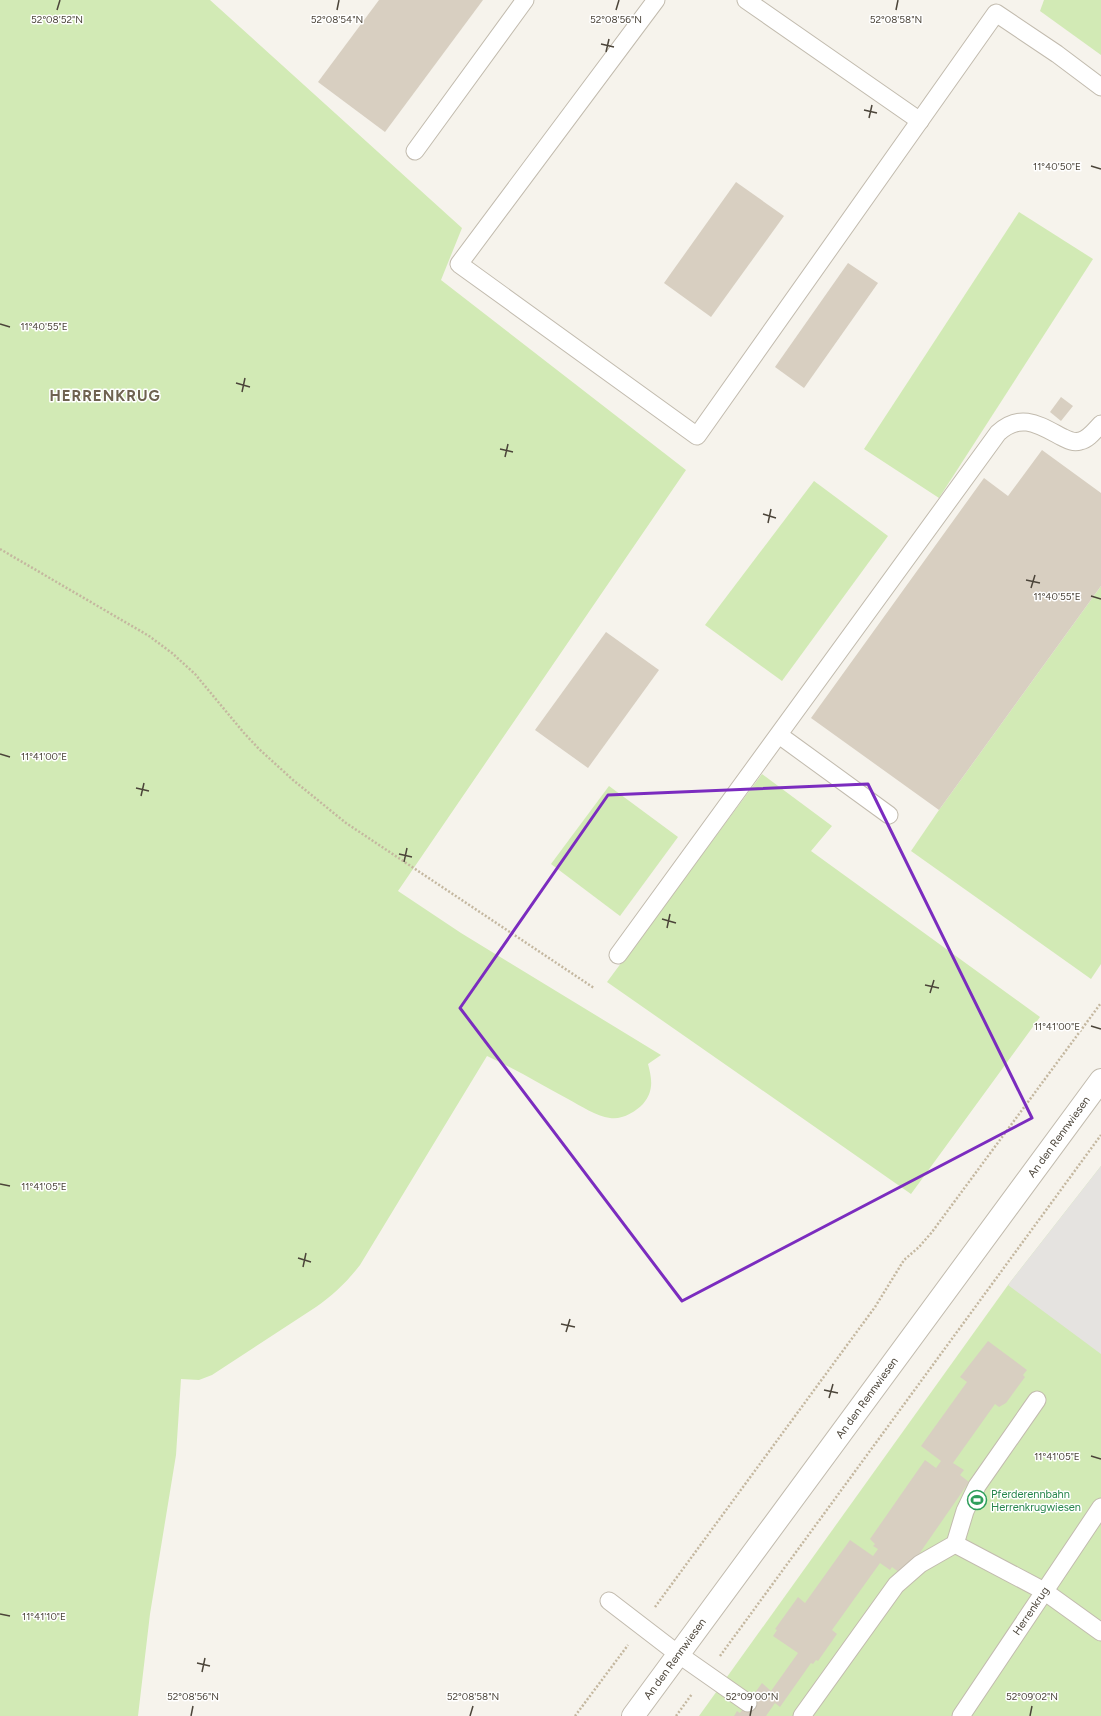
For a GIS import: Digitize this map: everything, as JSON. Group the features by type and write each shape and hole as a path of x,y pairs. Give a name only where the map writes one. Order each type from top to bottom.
{"street":[{"name":"An den Rennwiesen","path":"633,1716 1101,1080"}],"lane":[{"path":"415,151 525,0"},
{"path":"656,0 459,264 697,436 996,13 1101,87"},
{"path":"746,0 920,121"},
{"path":"618,955 998,433 1011,424 1025,421 1038,425 1068,440 1079,442 1088,437 1101,424"},
{"path":"779,735 889,815"},
{"path":"802,1716 896,1585 920,1564 955,1544 965,1511 977,1486 1037,1400"},
{"name":"Herrenkrug","path":"961,1716 1101,1507"},
{"path":"955,1544 1044,1591 1101,1632"},
{"path":"609,1601 678,1654 748,1703"}],"path":[{"path":"0,549 149,636 172,653 195,674 259,749 293,780 346,823 594,988"},
{"path":"575,1716 875,1307 901,1264 932,1232 1101,1003"},
{"path":"676,1716 1101,1135"}],"highlighted area":[{"path":"868,784 1032,1118 682,1301 460,1008 608,795"}],"green space":[{"path":"0,0 210,0 462,228 441,280 686,470 398,891 461,933 661,1055 648,1064 651,1085 647,1099 636,1110 628,1115 619,1118 605,1117 487,1056 360,1265 345,1283 316,1307 212,1375 199,1380 181,1379 176,1455 150,1614 138,1716 0,1716"},
{"path":"1044,0 1101,0 1101,55 1040,11"},
{"path":"1019,212 1093,259 939,498 864,449"},
{"path":"814,481 888,536 782,681 705,625"},
{"path":"1101,586 1101,964 1091,979 911,851"},
{"path":"762,774 832,826 811,851 1040,1017 911,1194 607,982"},
{"path":"609,786 678,837 620,916 551,864"},
{"name":"Pferderennbahn Herrenkrugwiesen","path":"1101,1166 1101,1716 699,1716 1008,1285"}],"shaded area":[{"path":"1101,1166 1101,1354 1008,1285"}],"building":[{"path":"379,0 483,0 385,132 318,82"},
{"path":"736,182 784,216 711,317 664,283"},
{"path":"848,263 878,283 804,388 775,367"},
{"path":"1061,397 1073,406 1061,421 1050,412"},
{"path":"1042,450 1101,493 1101,586 939,810 811,718 984,478 1008,496"},
{"path":"606,632 659,670 588,768 535,730"},
{"path":"988,1341 1027,1370 1023,1375 1025,1377 1006,1403 999,1407 995,1404 953,1463 964,1470 960,1475 969,1482 908,1570 900,1573 892,1567 890,1570 880,1563 832,1630 837,1634 818,1661 816,1660 813,1664 811,1663 780,1707 775,1703 766,1716 734,1716 737,1711 740,1713 762,1683 771,1691 798,1653 773,1636 777,1630 775,1629 798,1597 805,1603 850,1540 873,1556 878,1549 873,1546 875,1544 870,1539 925,1460 936,1468 941,1461 921,1446 967,1382 960,1377"}],"place":[{"name":"Pferderennbahn Herrenkrugwiesen","path":"977,1500"}],"district":[{"name":"HERRENKRUG","path":"105,396"}]}
